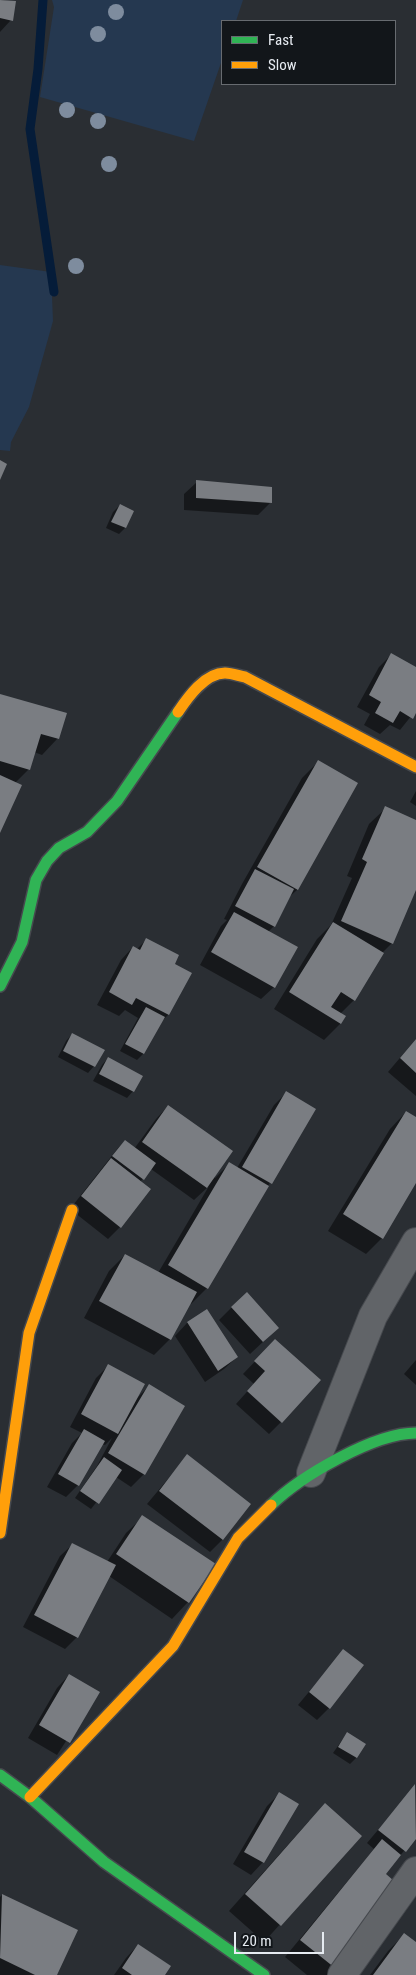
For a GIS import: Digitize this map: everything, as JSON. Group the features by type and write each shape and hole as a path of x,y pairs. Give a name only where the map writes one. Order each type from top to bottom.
{"street":[{"path":"0,986 22,942 40,871 59,848 88,832 117,801 143,766 188,696 205,681 224,672 245,678 416,766"},
{"path":"0,1533 29,1334 72,1210"},
{"path":"311,1473 369,1324 416,1242"},
{"path":"30,1797 172,1646 238,1538 273,1503 311,1473 384,1438 416,1433"},
{"path":"0,1775 30,1797 104,1862 264,1975"},
{"path":"342,1975 416,1871"}],"shaded area":[{"path":"52,0 243,0 236,20 221,20 221,63 194,141 40,97 54,7"},
{"path":"0,265 51,272 53,321 29,407 11,442 10,451 0,450"}],"building":[{"path":"0,0 16,1 13,21 0,18"},
{"path":"0,460 7,464 0,480"},
{"path":"196,480 272,487 272,503 196,498"},
{"path":"120,504 134,511 126,528 111,522"},
{"path":"391,653 416,667 416,713 413,719 400,711 393,723 375,713 381,702 369,695"},
{"path":"0,694 67,713 59,739 41,734 30,770 0,761"},
{"path":"318,760 358,783 298,890 257,867"},
{"path":"0,775 22,785 0,833"},
{"path":"385,806 416,820 416,890 393,944 341,921 367,862 362,859"},
{"path":"255,869 294,889 275,927 235,906"},
{"path":"234,912 298,947 275,988 211,952"},
{"path":"333,922 384,953 355,1001 341,992 331,1007 346,1016 341,1024 289,992"},
{"path":"146,938 179,955 175,964 192,973 169,1015 136,998 132,1005 109,992 133,946 140,950"},
{"path":"146,1007 165,1017 144,1054 125,1044"},
{"path":"72,1033 105,1050 95,1067 63,1051"},
{"path":"416,1039 416,1073 400,1058"},
{"path":"108,1057 143,1076 134,1092 99,1074"},
{"path":"286,1091 316,1109 272,1184 242,1167"},
{"path":"168,1105 233,1151 207,1188 142,1142"},
{"path":"406,1111 416,1117 416,1183 383,1239 343,1214"},
{"path":"125,1140 156,1163 144,1180 112,1156"},
{"path":"111,1158 151,1189 121,1228 81,1196"},
{"path":"229,1162 269,1186 208,1289 168,1265"},
{"path":"125,1254 197,1292 171,1340 99,1301"},
{"path":"247,1292 279,1328 263,1342 231,1307"},
{"path":"207,1309 238,1357 218,1371 187,1322"},
{"path":"275,1339 321,1380 282,1423 247,1391 265,1371 254,1361"},
{"path":"108,1364 145,1384 118,1434 81,1414"},
{"path":"149,1384 185,1406 145,1475 108,1453"},
{"path":"84,1429 105,1441 79,1486 58,1474"},
{"path":"187,1454 251,1504 223,1540 159,1491"},
{"path":"104,1457 122,1470 99,1504 80,1491"},
{"path":"142,1515 216,1564 189,1603 116,1554"},
{"path":"72,1543 116,1565 78,1638 34,1615"},
{"path":"343,1649 364,1665 330,1709 309,1692"},
{"path":"69,1674 100,1692 70,1743 39,1725"},
{"path":"347,1732 366,1744 357,1758 338,1747"},
{"path":"415,1784 416,1839 406,1852 378,1830"},
{"path":"279,1792 299,1804 264,1863 244,1852"},
{"path":"325,1803 362,1836 281,1926 245,1894"},
{"path":"382,1839 401,1855 386,1874 401,1887 335,1968 300,1940"},
{"path":"2,1894 78,1930 57,1975 35,1975 0,1958"},
{"path":"404,1933 416,1942 416,1975 373,1975"},
{"path":"138,1944 171,1966 165,1975 132,1975 122,1968"}],"waterway":[{"path":"43,0 38,69 30,129 54,292"}],"traffic: fast":[{"path":"0,986 22,942 36,880 47,861 59,848 87,832 117,801 178,712"},
{"path":"271,1505 300,1482 339,1458 380,1440 416,1433"},
{"path":"0,1775 30,1797 104,1862 264,1975"}],"traffic: slow":[{"path":"178,712 204,681 218,674 233,674 245,677 416,767"},
{"path":"0,1533 29,1333 72,1210"},
{"path":"30,1797 173,1646 238,1538 271,1505"}]}
